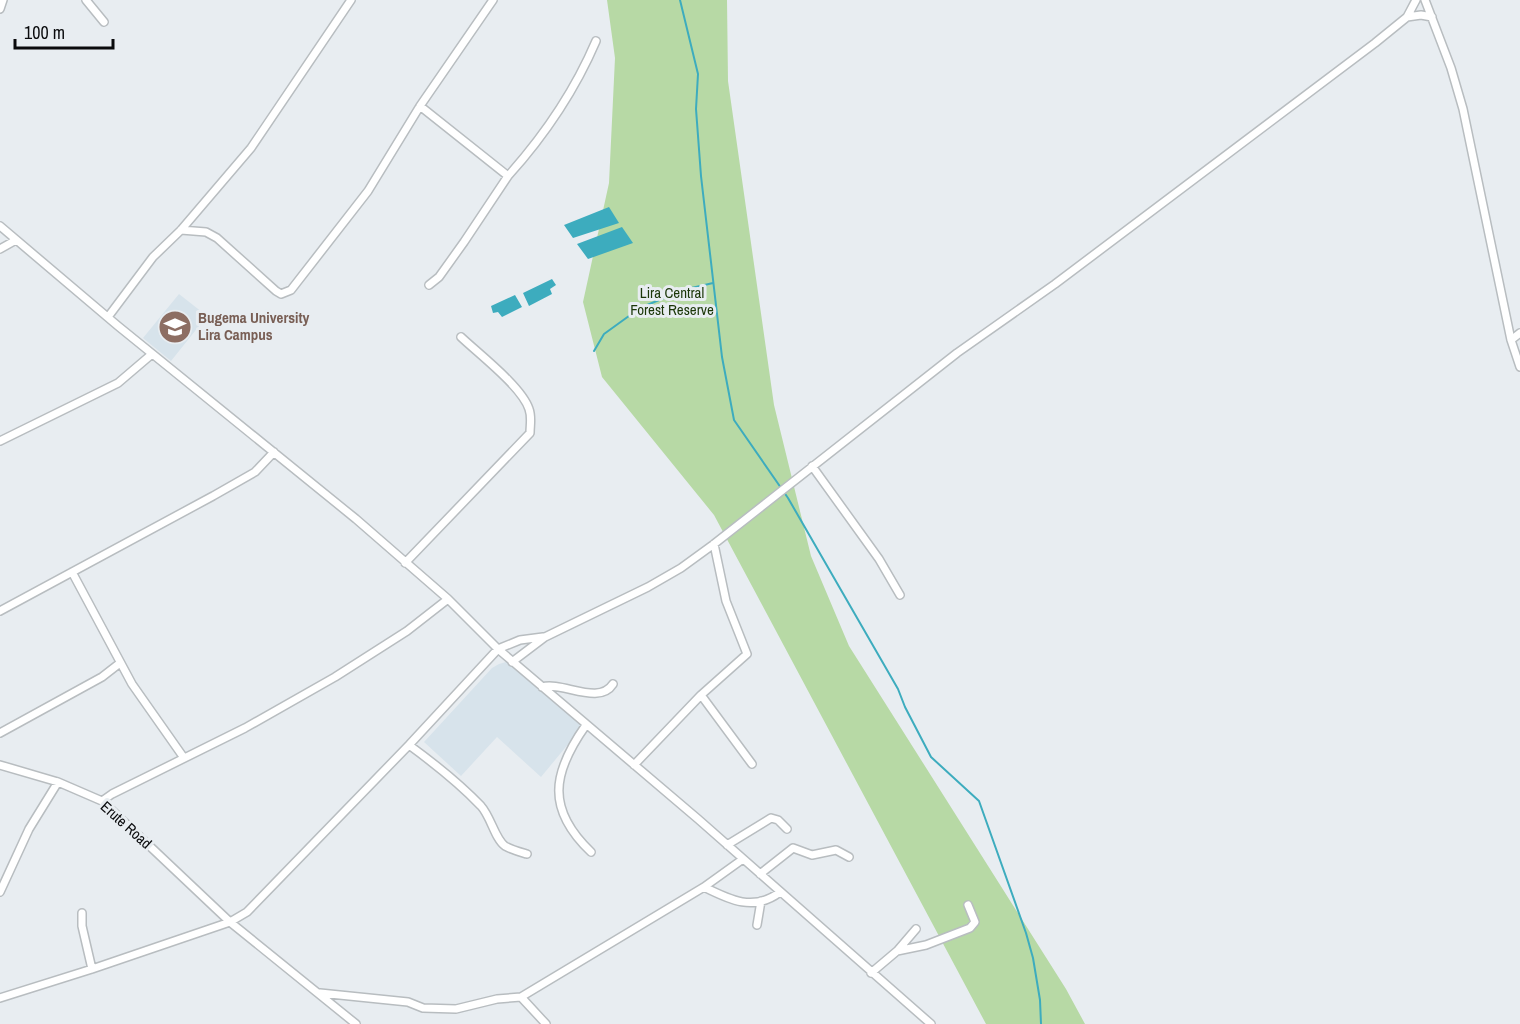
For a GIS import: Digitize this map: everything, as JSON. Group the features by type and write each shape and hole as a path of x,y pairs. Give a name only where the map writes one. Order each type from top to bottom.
{"street":[{"path":"0,9 3,0"},
{"path":"86,0 104,22"},
{"path":"108,317 153,257 181,230 251,148 351,0"},
{"path":"181,230 206,232 216,238 280,294 291,290 368,191 420,106 493,0"},
{"path":"1407,17 1416,0"},
{"path":"1425,0 1449,62 1463,109 1511,340 1520,367"},
{"path":"512,662 545,637 648,587 681,568 957,353 1046,291 1407,17 1415,15 1432,17"},
{"path":"429,285 439,277 508,176 573,88 596,41"},
{"path":"420,106 508,176"},
{"path":"0,226 152,354 356,519 448,599 512,662 727,845 931,1024"},
{"path":"0,249 16,240"},
{"path":"1511,340 1520,333"},
{"path":"405,563 530,433 531,417 525,400 510,382 461,338"},
{"path":"0,441 118,383 152,354"},
{"path":"0,611 255,472 274,452"},
{"path":"812,466 879,559 900,595"},
{"path":"634,765 701,695 747,654 726,601 714,544"},
{"path":"72,572 132,684 184,758"},
{"path":"102,801 245,728 365,659 407,631 448,599"},
{"path":"0,998 230,922 247,912 409,745 498,649 520,640 545,637"},
{"path":"0,733 85,687 120,663"},
{"path":"542,687 554,686 594,694 606,691 612,684"},
{"path":"701,695 752,764"},
{"path":"586,725 568,752 560,773 557,792 563,817 578,840 591,852"},
{"path":"409,745 452,777 482,807 504,845 527,854"},
{"name":"Erute Road","path":"0,765 58,782 102,801 230,922 356,1024"},
{"path":"0,892 29,829 58,782"},
{"path":"727,845 771,818 778,820 787,829"},
{"path":"760,874 794,848 812,855 836,850 849,857"},
{"path":"318,992 408,1002 423,1008 456,1009 497,999 521,997 704,887 743,860"},
{"path":"704,887 734,901 761,902 780,892"},
{"path":"757,926 761,902"},
{"path":"897,951 926,945 970,928 975,922 968,905"},
{"path":"82,913 82,926 92,969"},
{"path":"871,973 897,951 916,929"},
{"path":"521,997 546,1024"}],"shaded area":[{"name":"Bugema University Lira Campus","path":"179,294 207,316 171,361 143,338"},
{"path":"506,662 512,664 584,725 541,777 497,737 461,776 424,742 492,668"}],"green space":[{"name":"Lira Central Forest Reserve","path":"607,0 727,0 728,81 774,405 811,556 849,646 1066,989 1085,1024 986,1024 714,515 602,377 583,302 609,183 615,58"}],"water":[{"path":"609,207 619,223 573,238 564,225"},
{"path":"622,227 633,243 588,259 577,244"},
{"path":"552,279 556,285 550,289 552,294 529,306 523,293"},
{"path":"515,295 522,307 502,317 498,312 493,313 491,306"}],"waterway":[{"path":"680,0 698,74 696,109 701,176 722,357 734,420 788,498 898,689 931,757 979,801 1033,958 1040,1000 1041,1024"},
{"path":"594,351 604,334 640,308 683,290 713,283"}],"place":[{"name":"Bugema University Lira Campus","path":"175,327"}]}
